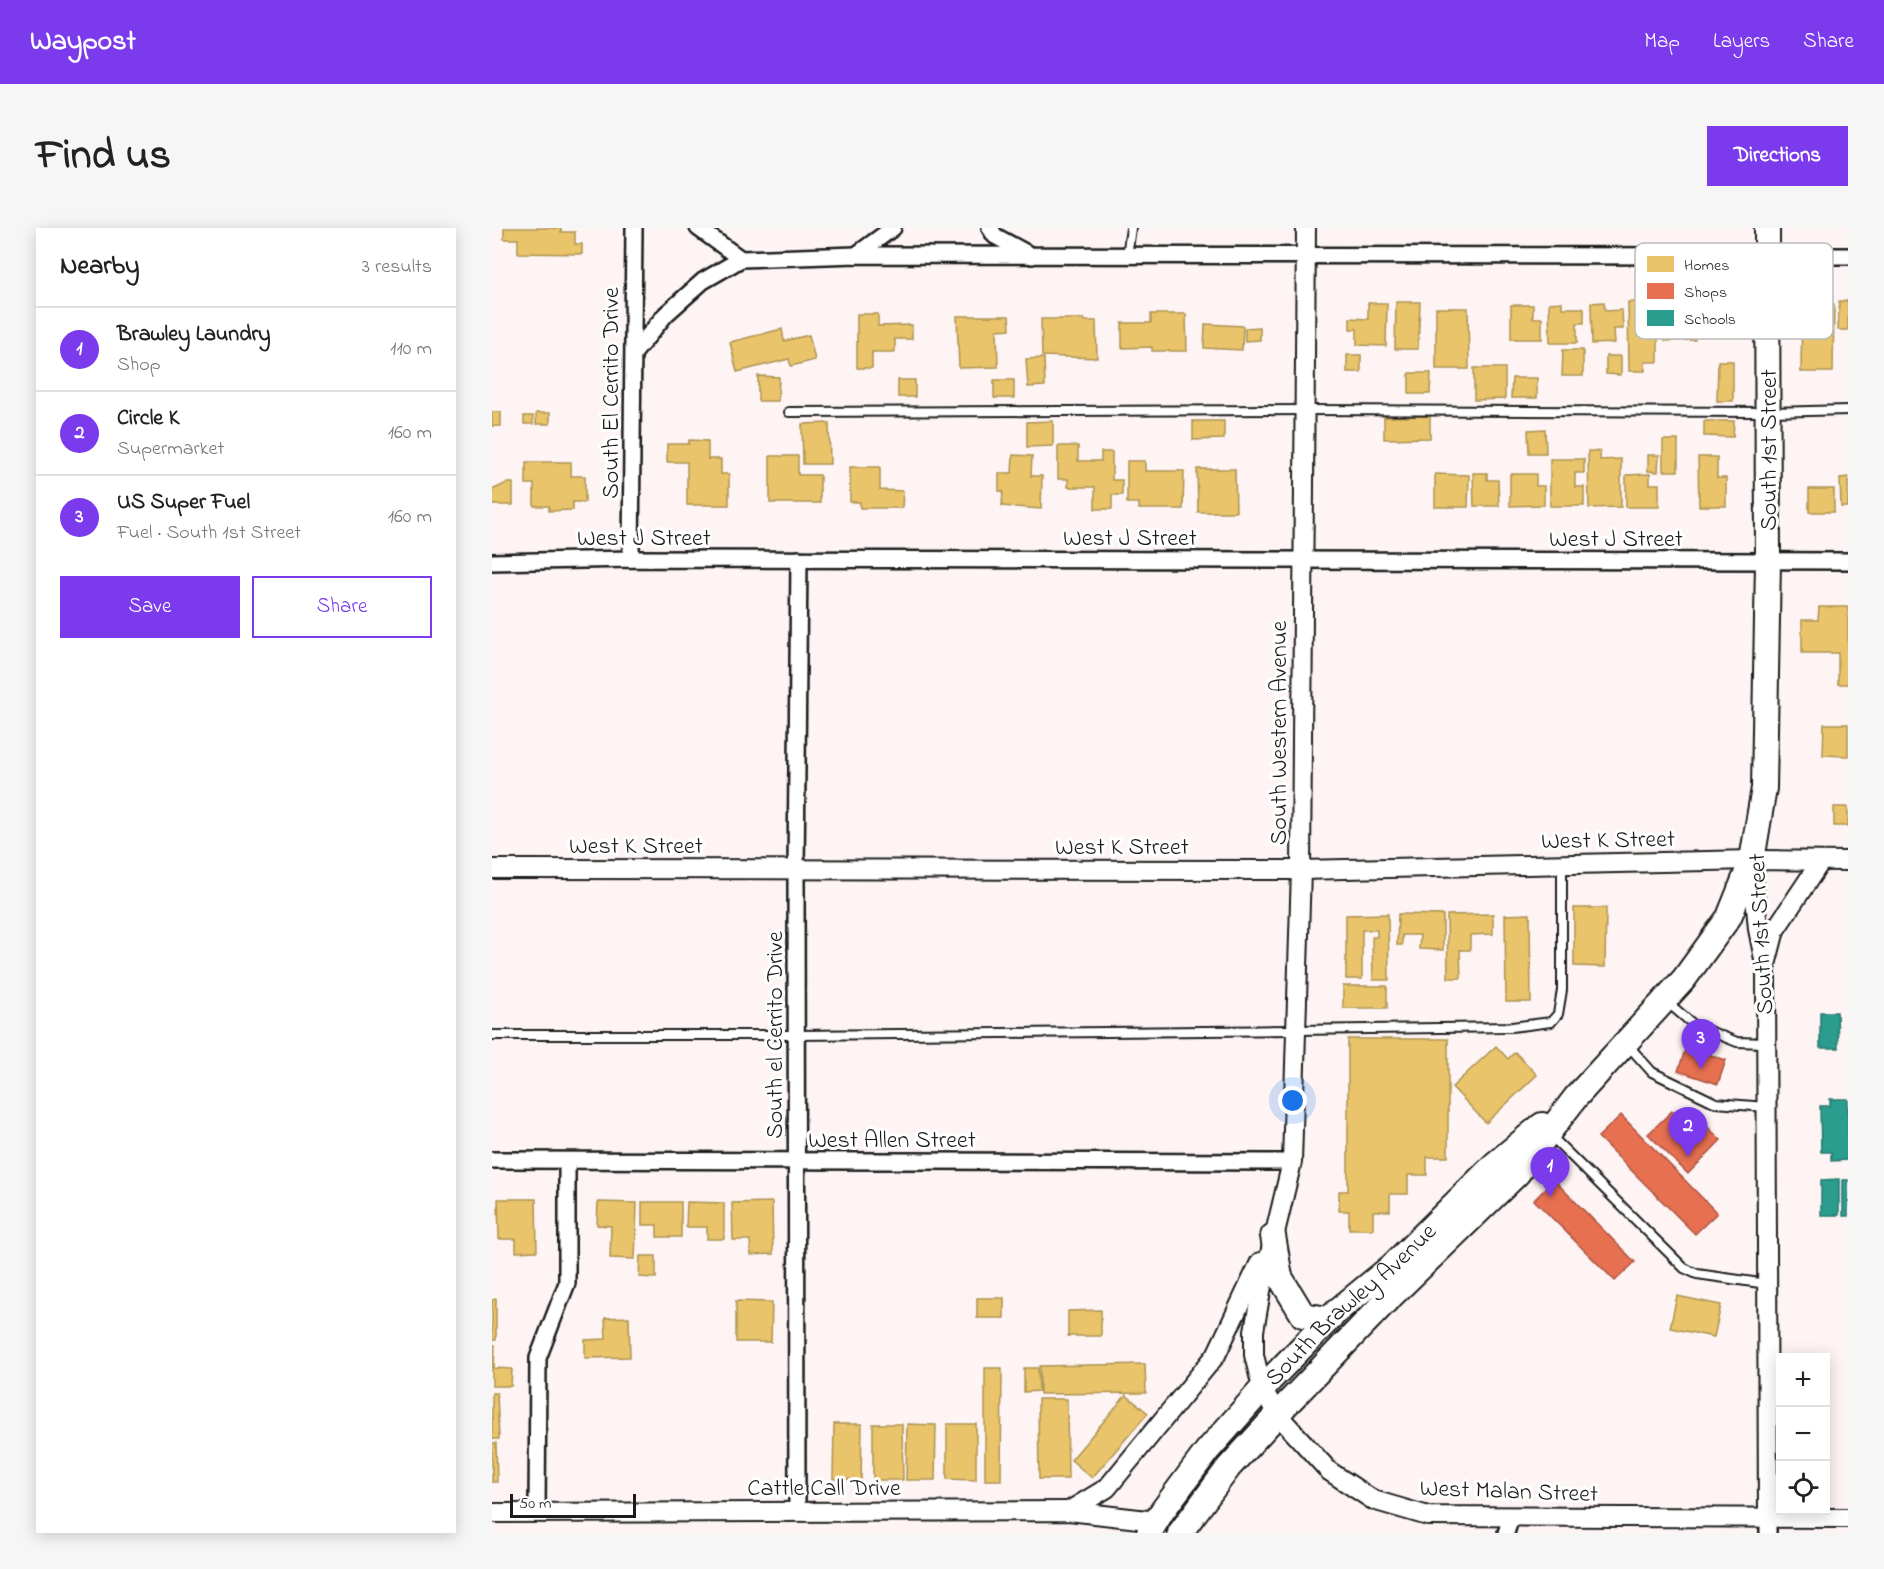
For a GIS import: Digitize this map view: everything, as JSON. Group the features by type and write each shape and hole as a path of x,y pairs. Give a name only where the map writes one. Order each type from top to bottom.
{"highway":[{"name":"South 1st Street","path":"1752,860 1764,788 1768,561 1768,339"},
{"name":"South Brawley Avenue","path":"1180,1533 1229,1467 1277,1414 1383,1305 1516,1174 1576,1097 1684,979 1729,917 1752,860"},
{"name":"South Brawley Avenue","path":"1152,1527 1207,1451 1262,1388 1328,1319 1392,1266 1495,1164 1576,1097"},
{"path":"1273,1236 1280,1277 1303,1315 1328,1319"}],"street":[{"name":"South El Cerrito Drive","path":"632,559 634,228"},
{"path":"698,228 741,259"},
{"path":"856,255 893,228"},
{"path":"990,228 995,236 1033,256"},
{"name":"South Western Avenue","path":"1262,1388 1254,1355 1254,1331 1273,1236 1292,1162 1301,870 1306,228"},
{"path":"634,353 666,314 703,281 741,259 856,255 1635,255"},
{"path":"1833,256 1848,256"},
{"name":"West J Street","path":"492,561 632,559 1848,561"},
{"name":"South el Cerrito Drive","path":"797,1510 796,870 799,559"},
{"name":"West K Street","path":"492,869 1301,870 1752,860 1848,861"},
{"name":"South 1st Street","path":"1752,860 1758,929 1766,969 1768,1525"},
{"path":"1766,969 1775,930 1821,861"},
{"name":"West Allen Street","path":"492,1160 1292,1162"},
{"path":"537,1512 538,1358 567,1282 567,1161"},
{"name":"South Western Avenue","path":"1069,1511 1107,1488 1216,1355 1273,1236"},
{"name":"West Malan Street","path":"1262,1388 1277,1414 1329,1471 1373,1500 1428,1516 1508,1525 1768,1525 1848,1518"},
{"name":"Cattle Call Drive","path":"492,1513 797,1510 1069,1511 1152,1527"}],"lane":[{"path":"1127,256 1131,228"},
{"path":"789,412 1305,410 1768,412 1848,410"},
{"path":"492,1035 797,1035 1296,1030 1512,1027 1551,1022 1558,1014 1562,990 1562,864"},
{"path":"1665,1000 1694,1025 1737,1042 1766,1043"},
{"path":"1626,1043 1652,1072 1716,1103 1766,1107"},
{"path":"1548,1133 1684,1268 1697,1274 1767,1284"}],"building: Homes":[{"path":"504,228 561,228 561,232 575,232 575,244 582,244 582,254 518,253 518,239 504,239"},
{"path":"1839,301 1848,301 1848,330 1838,330"},
{"path":"1396,302 1420,302 1418,349 1395,349"},
{"path":"1562,302 1562,308 1584,308 1584,323 1577,323 1577,343 1550,343 1549,303"},
{"path":"1604,302 1605,311 1622,310 1623,329 1614,329 1615,343 1592,344 1591,303"},
{"path":"1628,302 1635,302 1635,339 1658,339 1658,362 1645,362 1645,371 1629,371"},
{"path":"1368,303 1387,303 1386,346 1357,345 1357,329 1350,329 1350,318 1368,319"},
{"path":"1834,304 1833,372 1801,372 1801,339 1833,339"},
{"path":"1511,305 1533,305 1533,318 1542,318 1542,339 1511,339"},
{"path":"1436,308 1468,308 1469,369 1436,369"},
{"path":"857,314 878,314 878,326 912,325 912,339 895,339 895,352 872,352 872,368 857,368"},
{"path":"1151,314 1186,314 1187,351 1152,351 1152,347 1122,348 1122,323 1151,323"},
{"path":"957,316 1009,316 1010,329 997,330 998,367 959,368"},
{"path":"1041,319 1096,321 1097,358 1042,356"},
{"path":"1205,324 1243,326 1242,350 1204,348"},
{"path":"1260,327 1260,340 1245,341 1245,328"},
{"path":"782,329 784,341 809,335 815,360 791,366 789,359 737,372 730,342"},
{"path":"1665,339 1695,339 1695,340 1665,341"},
{"path":"1563,350 1583,350 1583,376 1562,376"},
{"path":"1347,355 1361,355 1361,372 1347,372"},
{"path":"1606,356 1621,356 1621,375 1606,374"},
{"path":"1044,358 1045,386 1028,387 1026,359"},
{"path":"1718,361 1733,361 1733,401 1717,401"},
{"path":"1474,368 1505,368 1505,399 1474,400"},
{"path":"1409,373 1431,373 1430,394 1409,394"},
{"path":"758,376 779,377 778,401 758,401"},
{"path":"1512,378 1537,378 1537,398 1511,398"},
{"path":"898,380 915,380 915,397 898,397"},
{"path":"994,380 1014,380 1014,398 994,398"},
{"path":"492,412 501,412 501,426 492,426"},
{"path":"536,413 550,413 550,424 536,424"},
{"path":"524,416 533,416 533,424 524,424"},
{"path":"1430,416 1430,438 1384,439 1384,417"},
{"path":"1053,421 1053,446 1027,447 1027,422"},
{"path":"1193,421 1224,421 1224,439 1193,440"},
{"path":"1704,421 1734,421 1733,437 1704,436"},
{"path":"829,423 830,464 803,464 802,424"},
{"path":"1545,429 1546,453 1529,453 1528,430"},
{"path":"689,440 708,441 708,459 721,459 721,474 729,474 729,505 687,505 687,462 667,462 667,444 689,444"},
{"path":"1663,440 1678,440 1678,471 1663,471"},
{"path":"1058,446 1078,446 1078,461 1101,461 1101,452 1112,452 1112,480 1122,480 1122,495 1112,495 1112,509 1095,509 1095,487 1068,487 1068,479 1058,479"},
{"path":"1588,451 1600,451 1600,460 1621,459 1621,507 1589,508"},
{"path":"1013,455 1032,456 1031,476 1042,476 1041,509 1002,506 1003,491 999,491 999,473 1012,473"},
{"path":"1648,455 1659,455 1658,472 1648,471"},
{"path":"770,456 798,456 798,475 820,475 820,503 770,503"},
{"path":"1698,457 1717,457 1717,478 1726,478 1726,506 1699,506"},
{"path":"1550,459 1584,459 1584,473 1575,473 1575,487 1584,487 1584,506 1550,506"},
{"path":"1127,461 1145,461 1145,471 1184,471 1183,509 1139,509 1139,503 1127,503"},
{"path":"526,462 571,462 571,476 585,476 585,502 573,502 573,510 549,511 549,506 534,506 534,484 526,484"},
{"path":"850,467 880,467 880,490 903,491 902,508 860,508 860,502 850,502"},
{"path":"1197,469 1235,469 1236,512 1198,512"},
{"path":"1473,473 1487,473 1487,480 1498,480 1499,506 1474,506"},
{"path":"1435,474 1469,475 1468,507 1435,507"},
{"path":"1510,474 1536,474 1536,486 1544,486 1544,505 1510,506"},
{"path":"1650,474 1650,484 1659,484 1659,507 1626,507 1626,475"},
{"path":"1848,477 1848,507 1841,507 1840,478"},
{"path":"507,483 513,483 513,505 492,505 492,490"},
{"path":"1809,489 1834,489 1834,512 1809,512"},
{"path":"1819,607 1848,607 1848,684 1838,684 1838,653 1802,653 1802,620 1818,620"},
{"path":"1824,724 1848,724 1848,756 1823,755"},
{"path":"1834,807 1848,807 1848,826 1834,826"},
{"path":"1574,908 1606,908 1605,967 1574,966"},
{"path":"1388,914 1389,980 1373,980 1372,937 1377,937 1377,930 1362,930 1362,979 1346,979 1346,915"},
{"path":"1398,914 1443,915 1443,950 1419,949 1420,935 1402,935 1402,945 1397,945"},
{"path":"1493,914 1493,934 1470,935 1470,950 1460,950 1461,978 1448,978 1447,915"},
{"path":"1530,914 1531,1002 1506,1002 1505,915"},
{"path":"1343,986 1387,986 1387,1008 1343,1008"},
{"path":"1348,1039 1448,1039 1448,1157 1427,1157 1427,1175 1408,1175 1408,1194 1390,1194 1390,1211 1373,1211 1373,1229 1349,1229 1349,1211 1339,1211 1339,1191 1348,1191"},
{"path":"1496,1046 1508,1059 1515,1052 1537,1075 1486,1123 1452,1087"},
{"path":"498,1199 536,1199 537,1251 516,1252 516,1239 499,1239"},
{"path":"598,1202 637,1203 635,1259 610,1258 611,1226 597,1225"},
{"path":"642,1202 681,1202 681,1237 657,1237 657,1225 642,1225"},
{"path":"687,1202 724,1203 724,1239 707,1239 707,1227 686,1227"},
{"path":"772,1202 773,1254 751,1255 750,1240 733,1240 732,1203"},
{"path":"640,1256 656,1256 656,1278 639,1277"},
{"path":"1677,1296 1721,1305 1714,1337 1670,1328"},
{"path":"977,1298 1004,1298 1004,1318 977,1318"},
{"path":"496,1299 496,1340 492,1340 492,1300"},
{"path":"736,1301 772,1302 771,1342 736,1342"},
{"path":"1101,1310 1101,1336 1068,1336 1068,1311"},
{"path":"629,1317 630,1357 585,1358 585,1340 606,1339 605,1318"},
{"path":"492,1345 495,1345 494,1368 512,1369 511,1386 492,1386"},
{"path":"1145,1364 1146,1393 1040,1394 1040,1366"},
{"path":"985,1368 1002,1368 1001,1480 985,1480"},
{"path":"1024,1368 1038,1368 1039,1391 1024,1392"},
{"path":"492,1393 497,1393 499,1439 492,1439"},
{"path":"1126,1395 1148,1413 1092,1478 1071,1460"},
{"path":"1038,1399 1067,1399 1068,1479 1039,1479"},
{"path":"834,1424 862,1424 861,1480 833,1479"},
{"path":"873,1424 902,1424 903,1480 873,1480"},
{"path":"907,1424 936,1425 935,1480 906,1480"},
{"path":"947,1424 976,1424 976,1480 947,1479"},
{"path":"492,1443 496,1443 497,1482 492,1482"}],"building: Shops":[{"path":"1686,1047 1726,1060 1718,1084 1678,1071"},
{"path":"1672,1111 1691,1111 1721,1140 1688,1174 1648,1134"},
{"path":"1621,1115 1717,1213 1695,1234 1598,1137"},
{"path":"1554,1180 1635,1262 1615,1281 1534,1200"}],"building: Schools":[{"path":"1820,1012 1837,1012 1838,1048 1820,1048"},
{"path":"1830,1099 1848,1099 1848,1160 1831,1161 1831,1152 1821,1152 1820,1106 1830,1106"},
{"path":"1839,1179 1839,1215 1821,1215 1821,1180"},
{"path":"1843,1180 1848,1180 1848,1216 1843,1216"}],"place":[{"name":"US Super Fuel","path":"1701,1069"},
{"name":"Circle K","path":"1688,1157"},
{"name":"Brawley Laundry","path":"1550,1197"}]}
